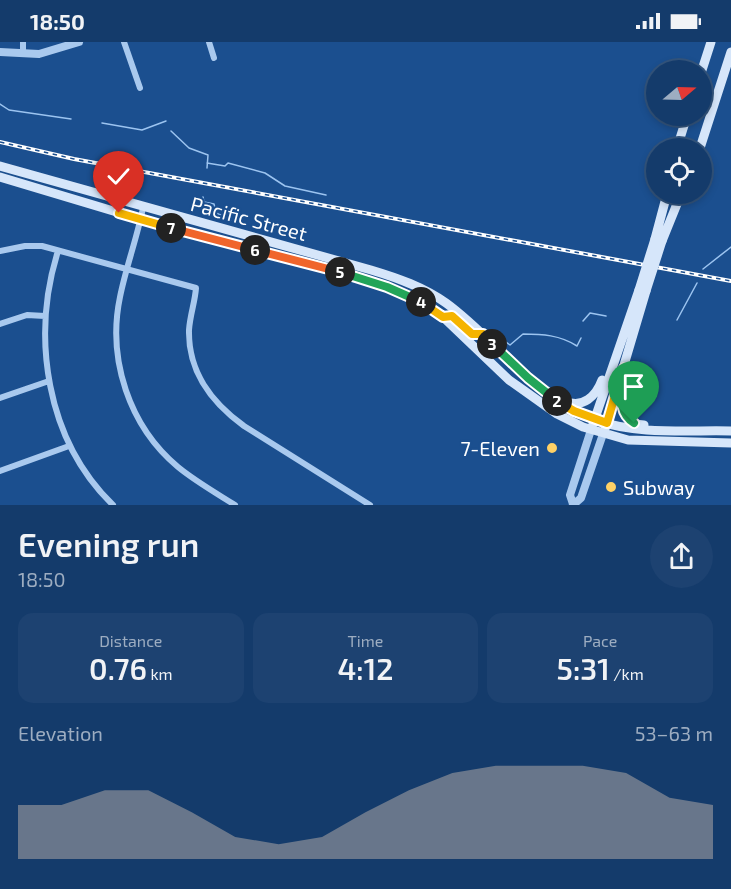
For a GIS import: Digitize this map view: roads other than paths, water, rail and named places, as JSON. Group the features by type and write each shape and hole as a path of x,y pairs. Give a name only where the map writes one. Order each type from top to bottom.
{"main road":[{"path":"705,60 711,42"},
{"path":"703,138 731,52"},
{"name":"Pacific Street","path":"0,166 337,266 402,293 443,317 509,380 557,414 592,425 607,423 639,429 731,431"},
{"path":"12,170 17,176 29,181 30,187 39,183 55,187 60,183"},
{"name":"Pacific Street","path":"0,177 141,220 407,282 446,303 483,334 514,366 603,434 645,441 731,444"},
{"path":"659,240 665,204"},
{"path":"592,425 659,240 676,204"},
{"path":"402,293 407,282"},
{"path":"603,434 624,368 642,290"},
{"path":"443,317 452,316 472,334 483,334"},
{"path":"551,396 576,404 590,399 613,363"},
{"path":"624,368 626,380 621,400 627,417 634,423 669,426 678,430"}],"street":[{"path":"23,42 23,53"},
{"path":"0,52 39,54 79,42"},
{"path":"124,42 140,88"},
{"path":"208,42 214,58"},
{"path":"143,208 117,312 116,342 122,378 132,407 147,433 166,455 191,477 235,505"},
{"path":"0,251 24,246 42,246 196,288 190,318 190,340 194,362 206,391 226,413 244,426 370,505"},
{"path":"58,250 45,316 49,381 69,446 89,479 113,505"},
{"path":"0,324 27,315 45,316"},
{"path":"0,398 49,381"},
{"path":"592,425 570,495 573,504 580,498 603,434"},
{"path":"0,471 69,446"}],"waterway":[{"path":"0,104 9,110 71,119"},
{"path":"102,123 142,130 166,121"},
{"path":"171,131 189,148 208,155 207,168"},
{"path":"207,163 225,166 228,163 265,173 285,186 326,195"},
{"path":"203,197 204,202 214,204 216,213 231,220"},
{"path":"703,269 731,247"},
{"path":"677,320 697,283"},
{"path":"583,321 590,313 606,316"},
{"path":"500,338 510,345 523,334 544,335 564,339 577,346 581,338"}],"railway":[{"path":"0,142 74,159 731,281"}],"place":[{"name":"7-Eleven","path":"552,448"},
{"name":"Subway","path":"611,487"}]}
